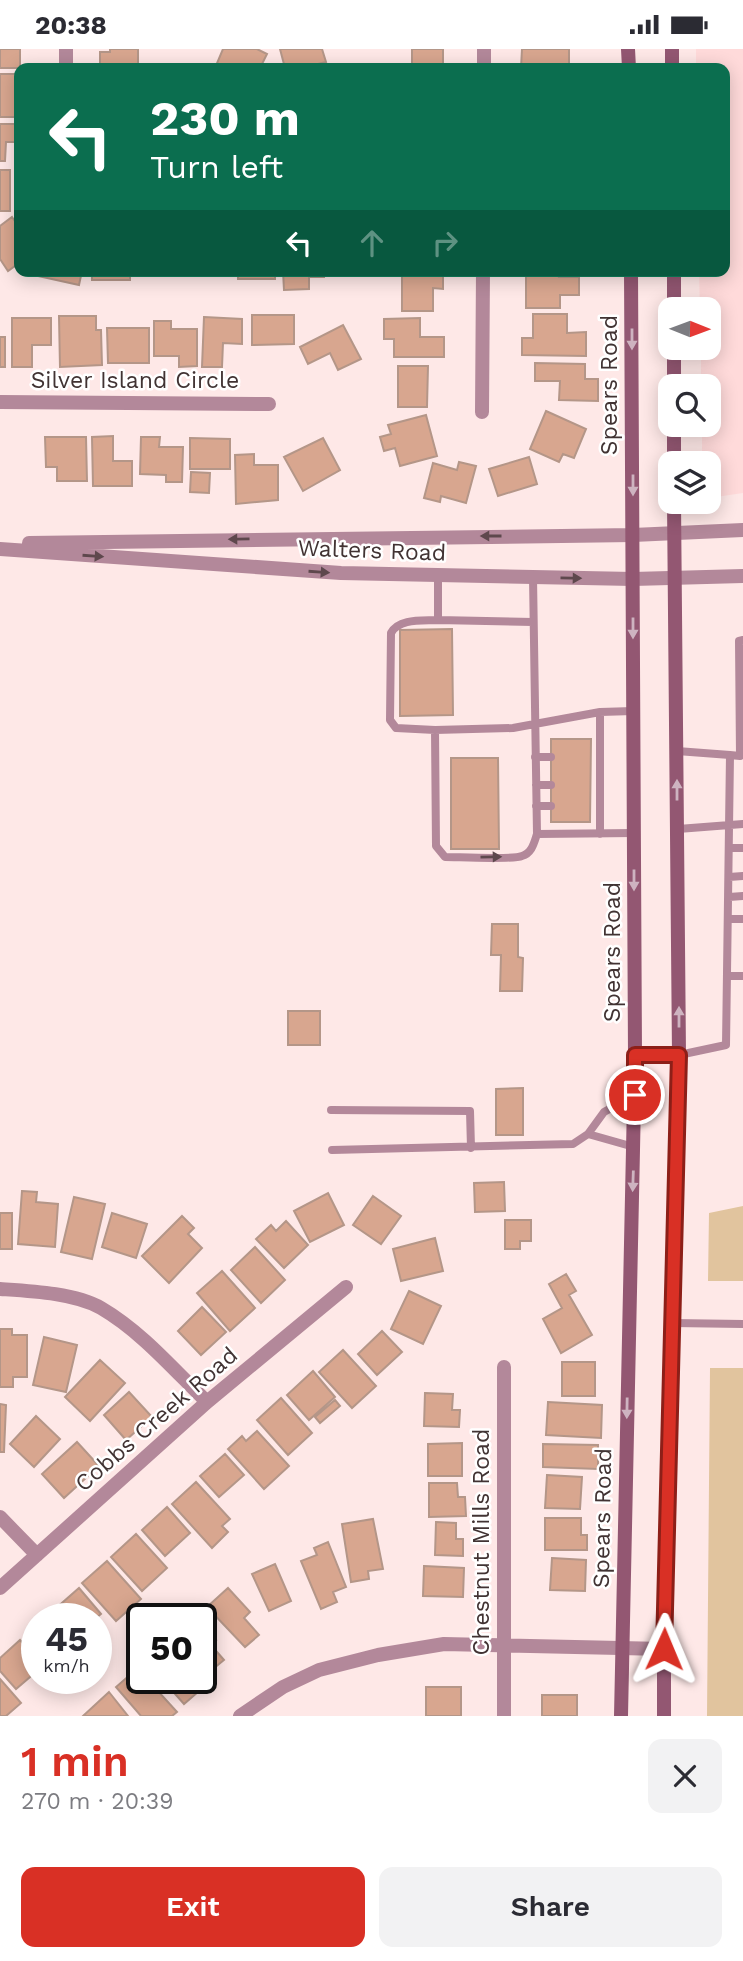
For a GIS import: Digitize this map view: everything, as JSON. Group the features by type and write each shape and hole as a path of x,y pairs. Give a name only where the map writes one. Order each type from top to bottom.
{"main road":[{"name":"Spears Road","path":"621,1716 635,1095 631,277"},
{"path":"674,277 674,297"},
{"path":"664,1716 679,1055 674,514"},
{"path":"635,1055 679,1055"}],"street":[{"path":"482,412 483,277"},
{"name":"Silver Island Circle","path":"0,402 269,404"},
{"name":"Walters Road","path":"0,543 633,535 743,530"},
{"name":"Walters Road","path":"0,549 341,573 633,579 743,576"},
{"name":"Cobbs Creek Road","path":"0,1588 207,1402 346,1287"},
{"path":"0,1289 50,1292 100,1307 144,1340 207,1402"},
{"name":"Chestnut Mills Road","path":"504,1367 504,1716"},
{"path":"0,1517 37,1555"},
{"path":"240,1716 283,1687 338,1664 444,1644 664,1649"}],"lane":[{"path":"438,575 438,620"},
{"path":"435,730 436,846 445,857 522,856 532,848 537,834 533,577"},
{"path":"533,622 438,620 401,623 395,626 391,633 390,720 396,728 513,728 600,712 633,711"},
{"path":"677,751 742,756 739,641 743,641"},
{"path":"600,712 595,757 595,805 600,834"},
{"path":"679,1055 726,1045 730,755"},
{"path":"536,757 551,757"},
{"path":"536,785 551,785"},
{"path":"536,806 551,806"},
{"path":"678,829 743,824"},
{"path":"537,834 634,833"},
{"path":"729,848 743,848"},
{"path":"729,877 743,876"},
{"path":"729,897 743,896"},
{"path":"729,919 743,919"},
{"path":"728,976 743,976"},
{"path":"331,1150 573,1144 588,1134 604,1112 635,1095"},
{"path":"331,1111 470,1111 471,1148"},
{"path":"588,1134 634,1147"},
{"path":"673,1323 743,1324"}],"shaded area":[{"path":"696,49 743,49 743,493 721,496 721,451 702,451 702,437 721,437 721,374 701,374 701,361 721,361 721,297 700,297 699,277 730,277 730,63 696,63"},
{"path":"743,1206 743,1281 708,1281 709,1213"},
{"path":"710,1368 743,1368 743,1716 707,1716"}],"building":[{"path":"0,49 20,49 20,63 14,63 14,68 0,68"},
{"path":"110,49 138,49 138,63 100,63 100,52 110,52"},
{"path":"223,49 257,49 267,54 262,63 217,63"},
{"path":"280,49 322,49 326,62 322,63 284,63"},
{"path":"412,49 443,49 443,63 412,63"},
{"path":"522,49 569,49 569,63 521,63"},
{"path":"0,74 14,74 14,117 0,117"},
{"path":"0,124 14,124 14,142 6,142 5,161 0,161"},
{"path":"0,170 10,170 10,211 0,211"},
{"path":"12,217 14,220 14,267 8,271 0,259 0,226"},
{"path":"43,277 81,277 79,285"},
{"path":"92,277 130,277 130,280 92,280"},
{"path":"238,277 275,277 275,279"},
{"path":"283,277 309,277 309,289 284,290"},
{"path":"402,277 443,277 443,289 433,288 433,311 402,311"},
{"path":"526,277 579,277 579,295 560,295 560,308 526,308"},
{"path":"533,314 567,314 567,333 586,332 586,356 522,355 522,338 533,338"},
{"path":"252,315 294,315 294,344 252,345"},
{"path":"59,316 96,316 96,330 101,330 102,365 60,367"},
{"path":"204,317 242,319 242,344 223,343 222,367 202,367"},
{"path":"12,318 51,318 51,345 32,345 32,367 12,367"},
{"path":"420,318 420,337 444,337 444,357 394,357 394,339 384,339 384,319"},
{"path":"154,321 171,321 171,329 197,329 197,366 179,367 179,356 154,356"},
{"path":"343,325 361,359 338,370 330,353 308,364 300,347"},
{"path":"107,328 149,328 149,363 108,363"},
{"path":"0,337 5,337 5,367 0,367"},
{"path":"535,363 585,364 585,379 598,379 598,401 559,400 560,381 535,381"},
{"path":"398,366 428,366 427,407 398,407"},
{"path":"546,411 586,429 574,458 563,454 559,462 530,449"},
{"path":"426,415 437,456 400,466 395,448 384,451 380,437 391,434 388,425"},
{"path":"113,436 113,461 132,461 132,486 93,486 92,437"},
{"path":"45,437 86,437 87,481 57,481 57,467 46,467"},
{"path":"141,437 160,437 159,447 183,447 182,482 166,482 166,475 140,474"},
{"path":"190,438 230,439 230,469 190,469"},
{"path":"323,438 340,470 303,491 284,457"},
{"path":"254,454 254,465 278,465 278,500 236,504 235,455"},
{"path":"529,457 537,484 498,496 489,469"},
{"path":"459,462 476,466 466,503 441,496 440,502 424,498 433,463 457,470"},
{"path":"191,472 210,473 209,493 190,492"},
{"path":"452,629 453,715 400,716 400,630"},
{"path":"551,739 591,739 590,822 551,822"},
{"path":"451,758 498,758 499,849 451,849"},
{"path":"492,924 518,924 518,957 523,958 522,991 500,991 501,955 491,955"},
{"path":"288,1011 320,1011 320,1045 288,1045"},
{"path":"523,1088 523,1135 496,1135 496,1089"},
{"path":"504,1182 505,1211 475,1212 474,1183"},
{"path":"22,1191 37,1192 36,1202 58,1204 55,1247 18,1244"},
{"path":"328,1193 344,1225 310,1242 294,1211"},
{"path":"373,1196 401,1216 381,1244 353,1225"},
{"path":"74,1197 105,1204 92,1259 61,1252"},
{"path":"0,1213 12,1213 12,1249 0,1249"},
{"path":"112,1213 147,1224 136,1258 102,1247"},
{"path":"182,1216 194,1228 188,1234 202,1248 169,1283 142,1256"},
{"path":"505,1220 531,1220 531,1241 520,1241 520,1249 505,1249"},
{"path":"286,1221 308,1245 284,1268 256,1239 271,1225 276,1231"},
{"path":"435,1238 443,1271 401,1281 393,1249"},
{"path":"255,1247 285,1280 261,1303 231,1270"},
{"path":"222,1271 255,1308 230,1331 197,1293"},
{"path":"566,1274 576,1291 569,1295 592,1335 561,1353 543,1319 562,1308 549,1284"},
{"path":"409,1291 441,1306 423,1344 391,1329"},
{"path":"202,1307 226,1332 201,1355 178,1331"},
{"path":"0,1329 12,1329 12,1335 27,1335 27,1377 13,1377 13,1387 0,1387"},
{"path":"382,1331 402,1352 377,1375 358,1354"},
{"path":"44,1337 77,1345 66,1392 33,1385"},
{"path":"343,1350 376,1386 352,1408 319,1372"},
{"path":"100,1360 125,1383 90,1421 65,1397"},
{"path":"562,1362 595,1362 595,1396 562,1396"},
{"path":"313,1371 335,1397 309,1420 287,1395"},
{"path":"129,1392 152,1417 126,1440 104,1415"},
{"path":"425,1393 453,1394 452,1410 460,1410 459,1427 424,1426"},
{"path":"281,1398 312,1433 288,1455 257,1420"},
{"path":"335,1400 340,1406 320,1423 315,1417"},
{"path":"548,1402 602,1405 601,1438 546,1435"},
{"path":"0,1404 6,1405 4,1452 0,1452"},
{"path":"36,1416 60,1439 34,1467 10,1444"},
{"path":"257,1431 289,1466 264,1489 228,1449 242,1436 246,1441"},
{"path":"77,1442 99,1466 64,1498 42,1474"},
{"path":"462,1443 462,1476 428,1476 428,1444"},
{"path":"543,1444 598,1445 598,1469 543,1467"},
{"path":"225,1454 244,1475 219,1497 200,1476"},
{"path":"547,1475 582,1477 580,1509 545,1508"},
{"path":"196,1482 230,1519 222,1526 228,1532 212,1548 172,1504"},
{"path":"429,1483 457,1483 458,1497 465,1497 466,1516 429,1517"},
{"path":"167,1507 190,1533 165,1556 142,1530"},
{"path":"545,1518 581,1518 581,1535 587,1535 587,1550 545,1550"},
{"path":"373,1519 383,1569 368,1571 369,1579 351,1582 342,1524"},
{"path":"436,1522 456,1523 456,1539 463,1539 463,1556 435,1555"},
{"path":"136,1534 167,1568 142,1591 111,1557"},
{"path":"328,1542 346,1587 333,1592 337,1602 321,1609 301,1561 317,1555 314,1548"},
{"path":"552,1558 586,1560 585,1591 550,1590"},
{"path":"107,1561 141,1599 136,1603 126,1603 126,1612 116,1621 112,1617 112,1603 100,1603 82,1583"},
{"path":"275,1564 291,1601 269,1611 252,1574"},
{"path":"424,1566 464,1568 463,1597 423,1596"},
{"path":"79,1588 92,1603 62,1603"},
{"path":"228,1588 250,1612 244,1618 259,1635 245,1647 217,1618 217,1603 211,1603"},
{"path":"21,1641 21,1685 16,1689 0,1671 0,1658"},
{"path":"217,1652 224,1660 217,1666"},
{"path":"126,1678 126,1694 161,1694 177,1712 172,1716 141,1716 116,1687"},
{"path":"0,1679 21,1703 6,1716 0,1716"},
{"path":"426,1687 461,1687 461,1716 426,1716"},
{"path":"107,1694 111,1694 128,1716 83,1716"},
{"path":"175,1694 196,1694 184,1704"},
{"path":"542,1695 577,1695 577,1716 542,1716"}],"route":[{"path":"635,1095 635,1055 679,1055 664,1649"}]}
